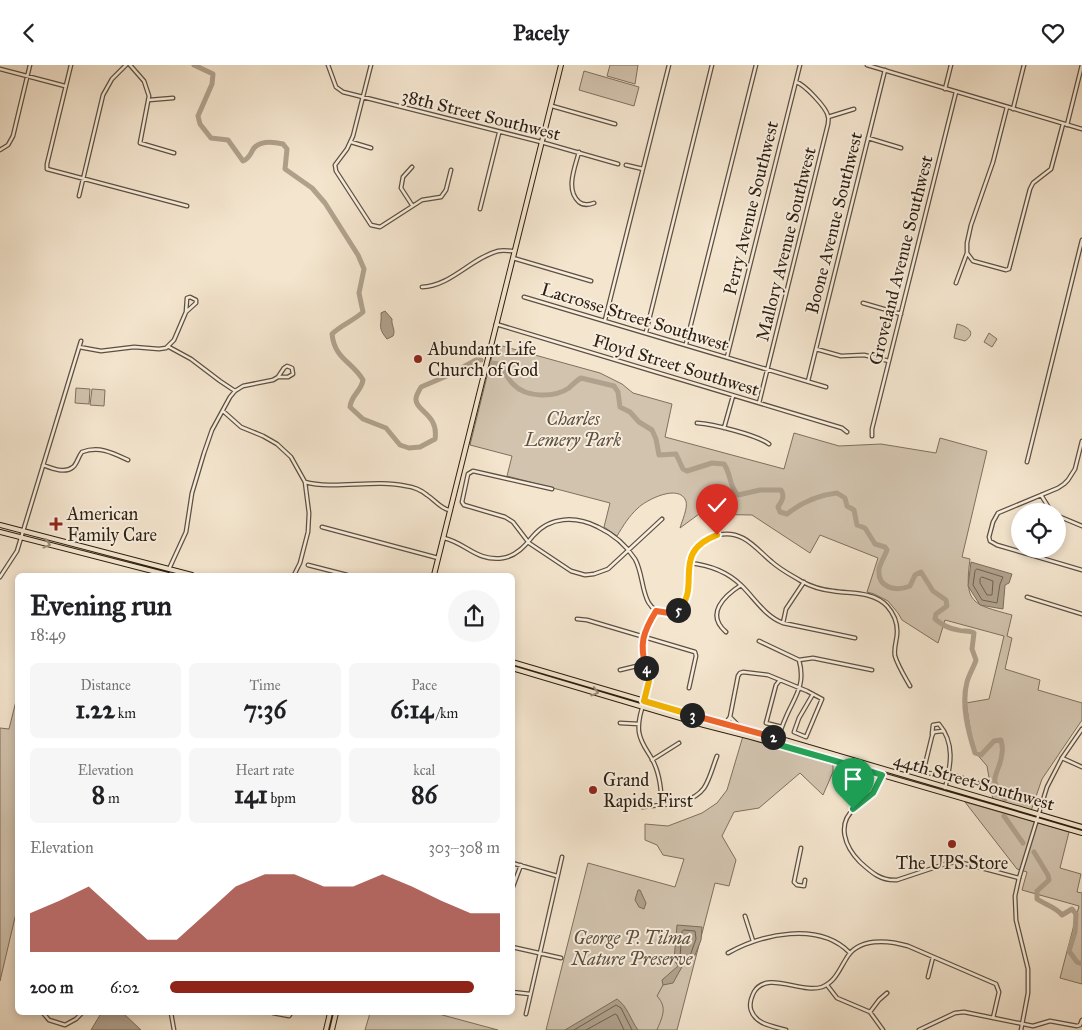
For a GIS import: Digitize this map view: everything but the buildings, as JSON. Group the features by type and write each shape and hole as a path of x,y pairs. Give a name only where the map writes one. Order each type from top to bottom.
{"main road":[{"path":"434,573 560,65"},
{"path":"0,525 184,573"},
{"path":"0,532 160,573 169,569"},
{"path":"82,553 82,549 86,548"},
{"path":"127,564 133,560"},
{"path":"172,573 175,571"},
{"name":"44th Street Southwest","path":"515,663 1082,827"},
{"name":"44th Street Southwest","path":"515,669 1082,833"},
{"path":"572,685 580,682"},
{"path":"821,757 823,751"},
{"path":"876,773 883,769"},
{"path":"882,775 889,771"},
{"path":"960,792 961,798 967,794"},
{"path":"326,1030 330,1015"},
{"path":"332,1030 336,1015"}],"street":[{"path":"0,150 9,143 14,134 30,65"},
{"path":"71,65 47,168 186,206"},
{"path":"79,196 103,95 112,79 126,65"},
{"path":"130,65 146,83 149,100 140,143 174,153"},
{"name":"38th Street Southwest","path":"328,65 338,90 499,133 579,152 618,164"},
{"path":"370,65 351,142 336,161 336,171 371,225 380,227 412,205 422,200 444,195 451,170"},
{"path":"605,320 669,65"},
{"path":"646,332 712,65"},
{"path":"686,344 756,65"},
{"name":"Perry Avenue Southwest","path":"727,357 800,65"},
{"path":"867,65 1082,129"},
{"path":"945,89 951,65"},
{"path":"1013,109 1024,65"},
{"path":"1067,125 1082,65"},
{"path":"0,69 66,86"},
{"name":"Boone Avenue Southwest","path":"808,381 885,71"},
{"path":"796,82 804,86 826,111 828,117 854,109"},
{"path":"1077,84 1082,85"},
{"name":"Groveland Avenue Southwest","path":"872,435 956,92"},
{"path":"149,100 173,98"},
{"path":"551,105 615,124"},
{"path":"956,283 967,253 971,225 993,162 1006,107"},
{"name":"Mallory Avenue Southwest","path":"759,403 828,124 828,117"},
{"path":"967,253 972,261 1008,270 1011,266 1030,189 1033,183 1051,169 1063,123"},
{"path":"480,209 499,133"},
{"path":"868,139 901,148"},
{"path":"351,142 370,148"},
{"path":"579,152 572,181 572,191 580,203 588,205 594,203"},
{"path":"626,165 643,169"},
{"path":"412,167 403,177 401,188 412,205"},
{"path":"1027,462 1082,240"},
{"path":"422,287 428,287 446,280 489,254 500,251 514,251"},
{"path":"512,258 590,281"},
{"path":"79,347 101,351 134,347 162,349 168,347 174,340 186,312 186,300 188,297 192,297 196,300 196,303 186,312"},
{"name":"Lacrosse Street Southwest","path":"524,297 826,387"},
{"path":"863,303 901,314"},
{"name":"Floyd Street Southwest","path":"495,324 842,428 848,432"},
{"path":"0,577 14,557 21,537 81,341"},
{"path":"168,347 191,359 235,391"},
{"path":"816,349 841,356 864,355 889,361"},
{"path":"169,569 186,531 192,493 212,430 235,391 243,386 292,375 292,368 288,366 284,368 278,377"},
{"path":"724,429 733,396"},
{"path":"223,411 241,427 277,444 291,457 305,482 309,513 308,532 300,563 295,573"},
{"path":"697,423 760,439 769,444"},
{"path":"1082,441 1074,469 1068,480 1058,488 998,513 993,522 989,537 990,541 997,545 1082,569"},
{"path":"43,465 64,471 73,467 82,452 93,449 107,450 128,460"},
{"path":"552,489 473,471 468,474 462,502 464,505 505,517 513,522 529,543 566,569 585,575 608,569 662,519"},
{"path":"305,482 314,485 364,483 406,485 423,492 438,505 450,510"},
{"path":"1041,495 1046,503"},
{"path":"443,537 458,542 477,555 494,559 506,557 517,552 529,543 533,536 544,526 556,521 574,519 587,522 609,533 628,550 641,571 646,599 649,605 656,611 669,613 679,609 684,603 688,590 689,563 700,543 708,538 724,534 737,535 752,542 782,570 804,582 830,591 873,597 887,606 894,616 896,624 895,657 910,686"},
{"path":"1066,519 1082,526"},
{"path":"322,527 438,558"},
{"path":"689,563 706,565 724,572 741,585 762,609 776,620 855,638"},
{"path":"308,565 339,573"},
{"path":"783,623 786,609 804,582"},
{"path":"726,632 718,623 718,608 728,593 741,585"},
{"path":"1027,597 1082,614"},
{"path":"656,611 644,637 642,652 649,681 639,724 641,741 652,760 659,778 662,804"},
{"path":"577,619 695,652 696,656 690,688"},
{"path":"759,641 799,659 814,658 872,669"},
{"path":"776,744 800,689 801,672 799,659"},
{"path":"620,671 645,663"},
{"path":"725,724 730,717 740,673 747,671 759,673 780,680 813,694 822,699 806,737 794,732 799,718 813,694"},
{"path":"780,680 776,685 766,723 782,727"},
{"path":"730,717 742,728"},
{"path":"620,723 639,724"},
{"path":"945,788 949,775 951,764 950,751 947,738 940,725 935,723 924,769 927,773 949,775 978,783"},
{"path":"1021,1030 1028,993 1028,969 1018,932 1015,909 1019,878 1047,787 1062,758 1082,729"},
{"path":"932,735 939,730 943,731"},
{"path":"652,760 679,743"},
{"path":"642,807 685,801 699,793 706,784 717,756"},
{"path":"1062,758 1082,767"},
{"path":"882,775 870,797 853,809 844,829 845,840 851,852 872,873 880,878 897,880 948,863 960,862 1019,878"},
{"path":"801,848 794,882 797,885 804,886 805,880"},
{"path":"526,1014 562,857"},
{"path":"515,864 558,875"},
{"path":"515,881 521,865"},
{"path":"745,916 753,941"},
{"path":"728,953 753,941 775,936 811,935 832,940 850,953"},
{"path":"786,1030 760,1022 753,1015 750,1001 756,988 771,982 806,989 827,985 839,974 850,953 869,943 895,942 996,984 999,992 993,1018"},
{"path":"515,948 561,959"},
{"path":"928,977 933,957"},
{"path":"827,985 837,998 870,1012 883,1030"},
{"path":"515,992 530,994"},
{"path":"870,1012 887,993"},
{"path":"921,1030 955,1013 972,1013 1033,1027 1050,1021 1077,1026 1080,1025 1082,1020"},
{"path":"45,1015 49,1020 65,1025 80,1015"},
{"path":"172,1015 174,1030"}],"green space":[{"path":"610,65 638,65 635,84 607,76"},
{"path":"584,71 639,87 634,106 579,90"},
{"path":"957,324 964,326 971,332 969,338 965,341 954,338"},
{"path":"989,333 997,339 992,347 984,342"},
{"name":"Charles Lemery Park","path":"495,344 600,373 622,384 633,393 672,404 665,437 784,469 794,433 839,446 881,444 936,453 940,438 987,451 962,557 970,559 968,585 970,594 974,600 988,608 1012,615 1007,636 1012,638 1005,669 1040,680 1038,690 1082,703 1082,720 1042,779 1031,811 993,800 987,766 975,752 966,703 989,699 1004,636 945,620 938,643 902,620 888,601 867,592 878,558 820,535 810,553 752,515 699,514 680,528 686,511 686,501 677,493 670,493 642,505 629,518 617,536 604,527 610,503 507,476 512,456 470,445"},
{"path":"76,388 90,389 89,404 75,403"},
{"path":"92,389 105,390 104,406 90,405"},
{"path":"15,705 15,917 0,981 0,728 9,729"},
{"name":"George P. Tilma Nature Preserve","path":"743,736 833,765 833,772 823,795 800,773 759,808 734,812 722,836 736,860 729,886 715,883 677,1030 546,1030 588,863 675,887 684,859 663,855 657,845 645,840 645,824 668,826 702,813 717,803 727,790"},
{"path":"965,802 1069,832 1060,868 1081,874 1077,892 1082,893 1082,984 1060,978 1079,906 1022,890 1027,872 1017,869"},
{"path":"369,1015 442,1015 498,1030 365,1030"}],"water":[{"path":"385,311 392,319 394,332 393,336 387,339 382,332 381,326 381,313"},
{"path":"971,562 1012,574 1009,583 1005,585 1003,609 980,605 968,586"},
{"path":"638,890 640,890 646,903 644,909 639,907 635,900"},
{"path":"677,925 702,927 701,940 693,960 683,965 673,983 663,985 662,980 678,966 674,960"},
{"path":"617,999 626,1009 638,1030 565,1030"},
{"path":"100,1015 125,1015 141,1030 91,1030"}],"waterway":[{"path":"194,65 213,74 212,84 198,116 200,124 211,138 228,140 243,161 249,157 257,145 272,142 283,144 287,149 285,169 312,188 325,203 358,255 364,269 359,293 363,312 332,334 340,355 354,368 363,380 352,399 350,407 363,419 386,428 400,445 409,448 420,447 435,439 434,424 417,403 416,396 421,387 449,375 476,360 481,360"},
{"path":"491,363 500,364 513,384 519,389 532,394 556,394 569,388 581,378 614,386 618,392 620,407 630,412 639,422 652,430 659,455 676,454 683,469 687,471 712,463 724,464 738,495 760,490 781,490 783,494 778,507 780,512 787,514 798,506 830,494 837,493 845,498 847,506 854,510 857,525 865,528 875,544 885,547 887,550 879,569 881,581 888,587 905,588 910,586 915,575 921,572 933,591 946,600 947,606 936,614 935,619 952,629 974,633 972,649 976,660 965,690 968,727 975,753 981,755 994,741 1001,740 1001,761 995,780 999,791 1005,799"},
{"path":"1004,816 1023,843"},
{"path":"1034,852 1049,880 1037,891 1037,899 1054,908 1062,915 1072,909 1076,914 1075,932 1069,951 1077,962 1082,964"},
{"path":"657,1030 663,1009 657,996 663,985"}],"place":[{"name":"Abundant Life Church of God","path":"418,359"},
{"name":"American Family Care","path":"56,524"},
{"name":"Grand Rapids First","path":"593,790"},
{"name":"The UPS Store","path":"952,844"}],"route":[{"path":"717,535 700,543 693,553 689,563 688,590 684,603 673,612 656,611 650,620 642,646 649,681 644,701 778,739 776,744 882,775 870,797 853,809"}]}
